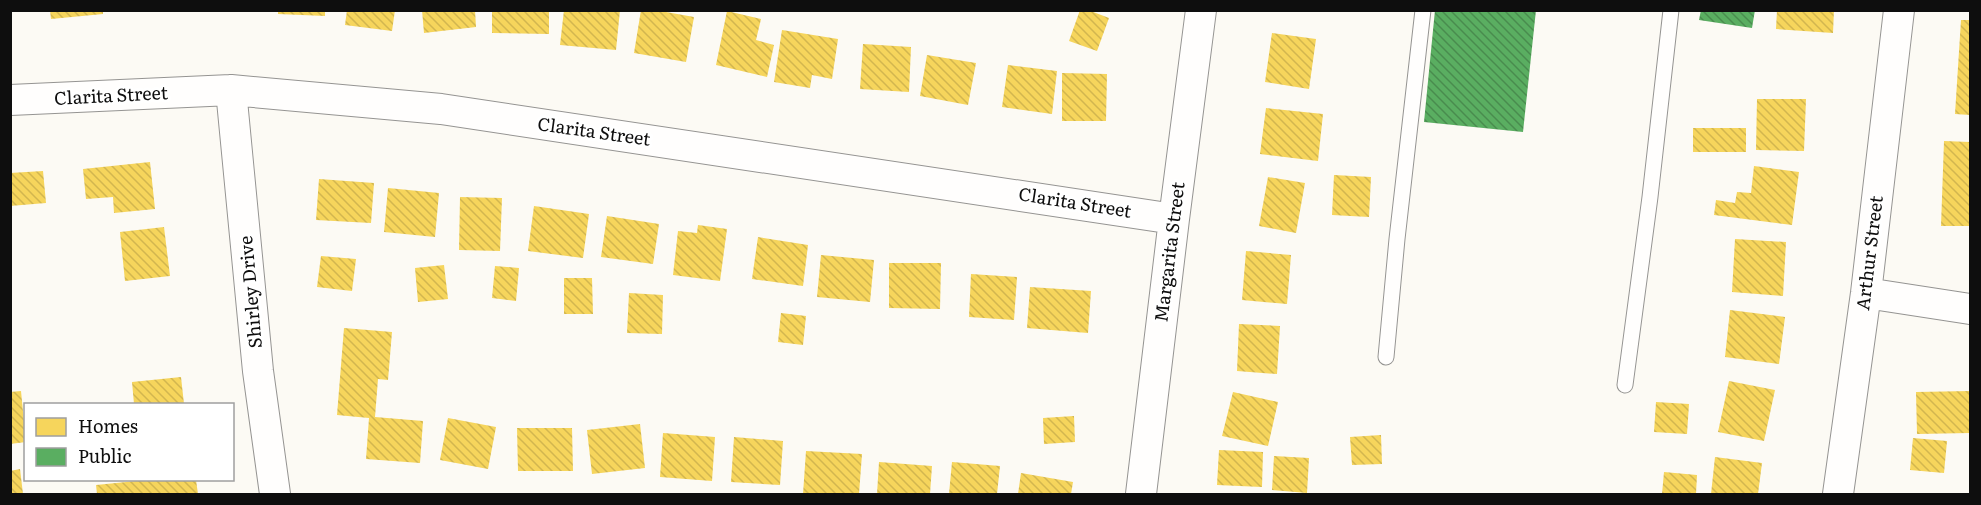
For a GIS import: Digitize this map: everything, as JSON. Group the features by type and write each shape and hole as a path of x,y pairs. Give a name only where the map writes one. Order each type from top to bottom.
{"street":[{"name":"Margarita Street","path":"1142,495 1201,10"},
{"name":"Arthur Street","path":"1838,495 1866,293 1899,10"},
{"name":"Clarita Street","path":"10,100 231,90 441,109 1174,219"},
{"name":"Shirley Drive","path":"231,90 258,370 275,495"},
{"path":"1866,293 1971,309"}],"lane":[{"path":"1386,357 1423,10"},
{"path":"1624,385 1640,274 1671,10"}],"building: Homes":[{"path":"50,10 103,10 103,14 51,19"},
{"path":"278,10 325,10 325,16 278,14"},
{"path":"347,10 395,10 392,31 345,25"},
{"path":"422,10 475,10 476,27 424,33"},
{"path":"492,10 549,10 549,34 492,33"},
{"path":"564,10 620,10 616,50 560,45"},
{"path":"641,10 655,10 694,17 686,62 634,53"},
{"path":"1080,10 1088,10 1109,18 1097,51 1069,41"},
{"path":"1777,10 1834,10 1833,33 1776,29"},
{"path":"727,11 761,19 756,40 774,45 767,77 716,65"},
{"path":"1961,20 1970,20 1970,115 1955,114"},
{"path":"782,30 838,39 832,79 812,75 810,88 774,82"},
{"path":"1272,33 1316,39 1309,89 1265,82"},
{"path":"863,44 911,47 909,92 860,89"},
{"path":"927,55 976,63 968,105 920,96"},
{"path":"1008,65 1057,71 1052,114 1002,107"},
{"path":"1062,73 1107,74 1106,121 1062,121"},
{"path":"1757,99 1806,99 1804,151 1756,150"},
{"path":"1266,108 1323,114 1318,161 1260,154"},
{"path":"1693,128 1746,128 1746,152 1693,152"},
{"path":"1944,141 1970,142 1970,226 1941,226"},
{"path":"150,162 155,209 114,213 113,197 86,199 83,169"},
{"path":"1754,166 1799,172 1792,225 1714,215 1716,200 1735,203 1737,192 1751,193"},
{"path":"43,171 46,203 10,206 10,173"},
{"path":"1334,175 1371,177 1369,217 1332,215"},
{"path":"1268,177 1305,183 1296,233 1259,226"},
{"path":"319,179 374,183 371,223 316,220"},
{"path":"388,188 439,193 435,237 384,232"},
{"path":"460,197 502,198 500,251 459,250"},
{"path":"534,206 589,214 583,258 528,251"},
{"path":"607,216 659,224 653,264 601,257"},
{"path":"698,225 727,229 720,281 673,275 678,231 697,233"},
{"path":"164,227 170,276 125,281 120,232"},
{"path":"758,237 808,245 803,286 752,279"},
{"path":"1735,239 1786,242 1783,296 1732,292"},
{"path":"1246,251 1291,255 1287,304 1242,300"},
{"path":"821,255 874,260 870,302 817,297"},
{"path":"321,256 356,259 352,291 317,287"},
{"path":"889,263 941,263 940,309 889,308"},
{"path":"444,265 448,299 418,302 415,268"},
{"path":"495,266 519,268 516,301 492,298"},
{"path":"971,274 1017,277 1014,320 969,317"},
{"path":"564,278 592,278 593,314 564,314"},
{"path":"1030,287 1091,291 1088,333 1027,328"},
{"path":"629,293 663,295 662,334 627,333"},
{"path":"1730,310 1785,317 1779,364 1725,357"},
{"path":"781,313 806,316 803,345 778,342"},
{"path":"1239,324 1280,326 1277,374 1237,371"},
{"path":"344,328 392,332 388,380 378,379 375,417 423,421 420,463 366,459 369,418 337,415"},
{"path":"181,377 184,403 134,403 132,382"},
{"path":"1729,381 1775,390 1764,441 1718,432"},
{"path":"21,391 24,442 10,444 10,392"},
{"path":"1970,391 1970,433 1917,434 1916,392"},
{"path":"1233,392 1278,402 1268,446 1222,436"},
{"path":"1656,402 1689,404 1687,434 1654,432"},
{"path":"1074,416 1075,442 1044,444 1043,418"},
{"path":"448,418 496,427 488,469 440,460"},
{"path":"640,424 645,468 592,474 587,430"},
{"path":"517,428 572,428 573,471 518,471"},
{"path":"663,433 715,437 712,481 660,477"},
{"path":"1381,435 1382,464 1352,465 1350,437"},
{"path":"734,437 783,441 780,485 731,482"},
{"path":"1913,438 1947,441 1944,473 1910,470"},
{"path":"1219,450 1263,452 1262,487 1217,485"},
{"path":"806,451 862,454 859,494 803,494"},
{"path":"1274,456 1309,458 1307,493 1272,490"},
{"path":"1715,457 1762,463 1758,494 1711,494"},
{"path":"879,462 932,466 930,494 877,494"},
{"path":"952,462 1000,466 997,494 949,494"},
{"path":"20,469 23,494 10,494 10,471"},
{"path":"1664,472 1697,475 1696,494 1662,494"},
{"path":"1021,473 1073,482 1071,494 1018,494"},
{"path":"136,481 196,481 198,494 97,494 96,485"}],"building: Public":[{"path":"1435,10 1536,10 1523,132 1424,122"},
{"path":"1701,10 1755,10 1752,28 1699,20"}]}
